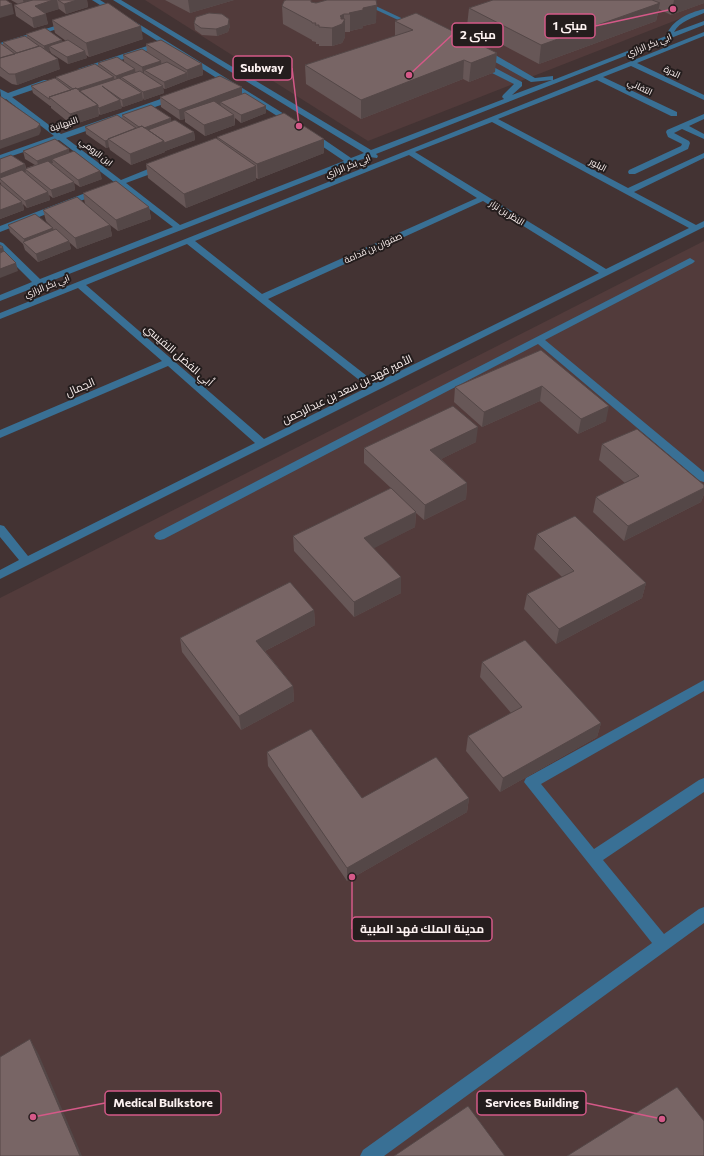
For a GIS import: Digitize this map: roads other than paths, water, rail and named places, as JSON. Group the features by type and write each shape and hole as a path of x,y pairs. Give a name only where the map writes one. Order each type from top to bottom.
{"street":[{"path":"96,0 226,79 284,120 303,129 365,170"},
{"path":"116,0 384,162"},
{"path":"358,0 417,30 367,13"},
{"path":"101,15 114,11"},
{"path":"669,36 671,29 676,23 704,11"},
{"path":"0,45 74,23"},
{"name":"ابي بكر الرازي","path":"0,298 704,23"},
{"name":"ابي بكر الرازي","path":"0,316 704,34"},
{"path":"75,73 166,43"},
{"path":"478,48 534,80 575,73"},
{"path":"471,58 519,84 512,93 500,102"},
{"name":"الدرة","path":"632,63 704,98"},
{"name":"التفاني","path":"597,77 674,114"},
{"path":"210,84 226,79"},
{"path":"2,95 52,81"},
{"name":"ابن الرومي","path":"2,95 60,136 179,228"},
{"name":"النبهانية","path":"0,158 180,95"},
{"path":"632,172 685,147 686,143 670,133 671,131 704,116"},
{"name":"البلور","path":"492,119 627,192 699,226"},
{"path":"693,121 704,126"},
{"path":"682,126 704,137"},
{"name":"النظر بن نزار","path":"409,152 605,273"},
{"path":"627,192 704,155"},
{"path":"0,229 171,163"},
{"name":"صفوان بن قدامة","path":"262,298 484,198"},
{"name":"الأمير فهد بن سعد بن عبدالرحمن","path":"0,575 699,226"},
{"path":"189,241 375,388"},
{"path":"0,245 38,284"},
{"path":"160,536 690,261"},
{"name":"أبي الفضل النفيسي","path":"79,284 263,444"},
{"path":"538,340 704,478"},
{"name":"الجمال","path":"0,434 169,362"},
{"path":"0,529 27,562"},
{"path":"663,944 531,782 704,686"},
{"path":"593,858 702,790"},
{"path":"369,1156 663,944 701,919"}],"place":[{"name":"مبنى 1","path":"673,9"},
{"name":"مبنى 2","path":"409,75"},
{"name":"Subway","path":"299,126"},
{"name":"مدينة الملك فهد الطبية","path":"352,877"},
{"name":"Medical Bulkstore","path":"33,1117"},
{"name":"Services Building","path":"662,1119"}]}
